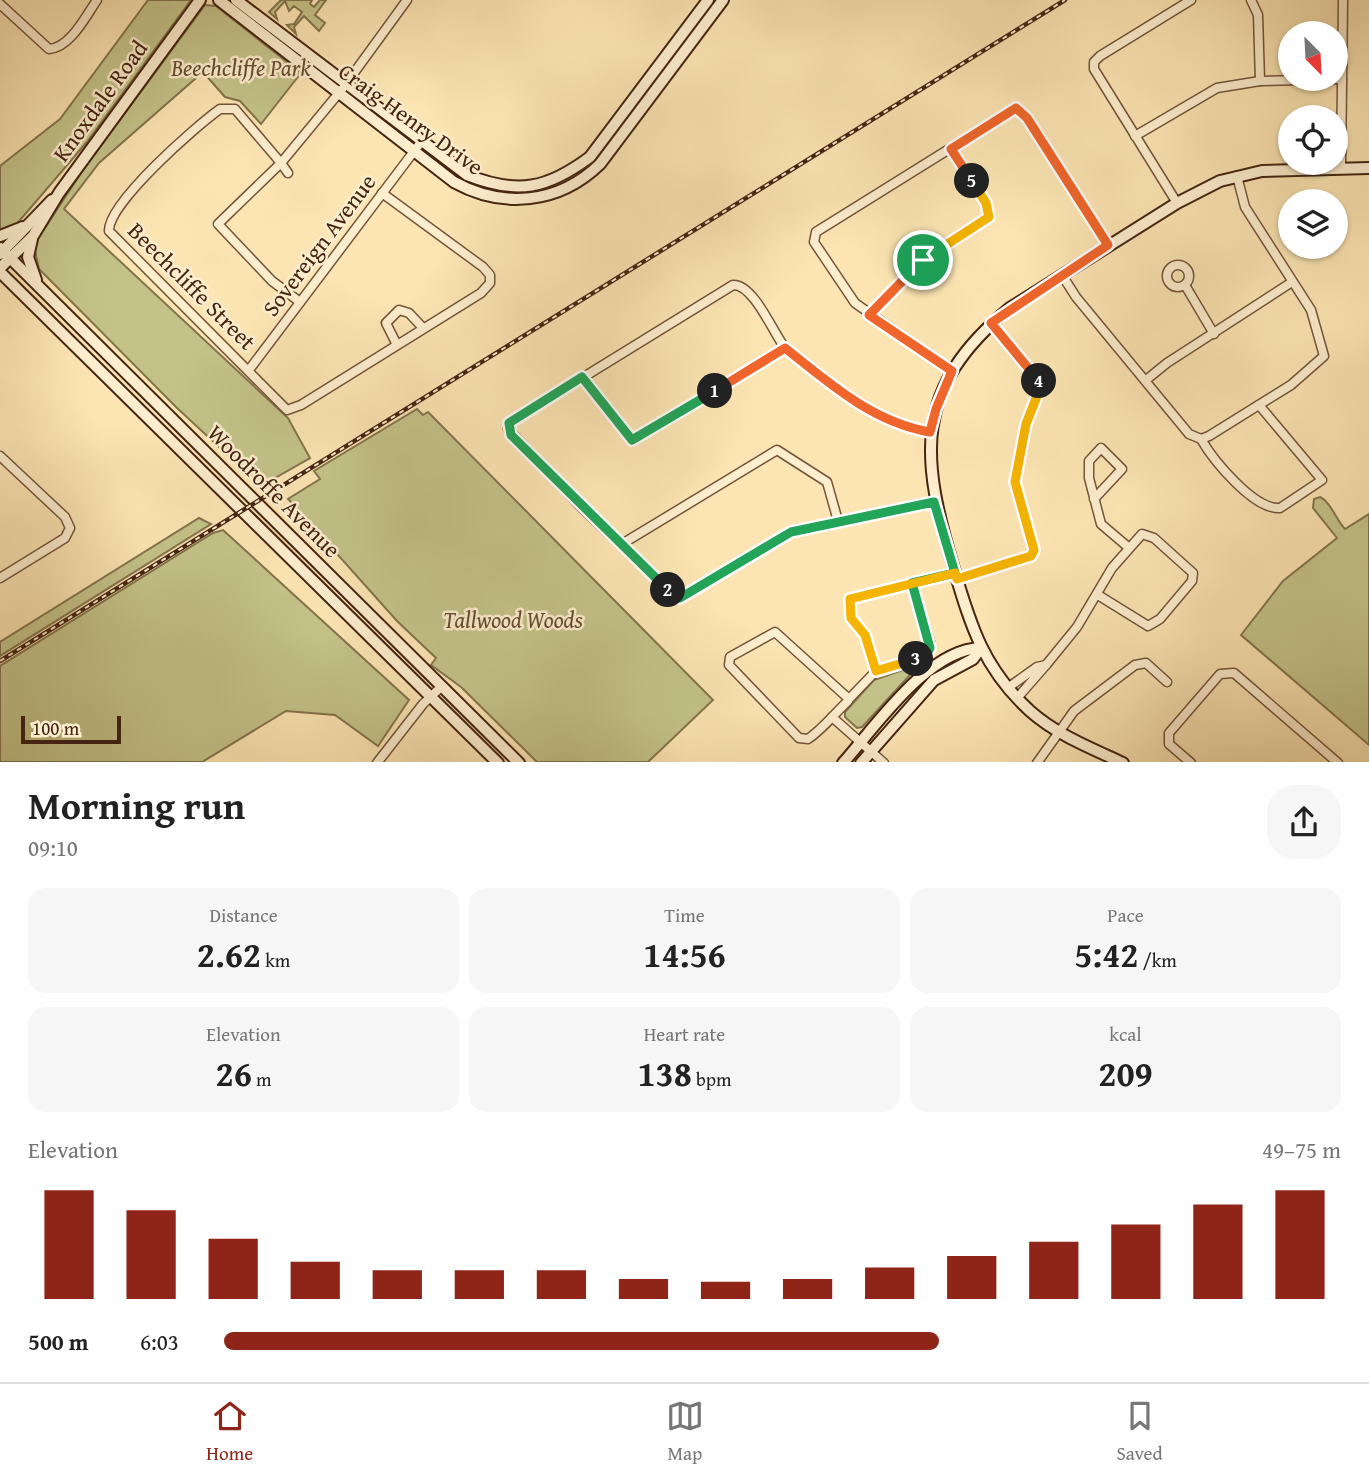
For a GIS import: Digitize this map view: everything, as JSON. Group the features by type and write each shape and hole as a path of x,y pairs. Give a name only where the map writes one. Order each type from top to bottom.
{"street":[{"path":"0,4 42,46 58,49 97,0"},
{"name":"Knoxdale Road","path":"4,253 33,236 59,193 200,0"},
{"name":"Craig Henry Drive","path":"219,0 454,182 490,197 508,200 559,193 586,178 600,164 723,0"},
{"name":"Craig Henry Drive","path":"236,0 467,175 488,183 526,187 564,176 590,157 708,0"},
{"path":"300,302 272,281 218,224 281,163 338,94 407,0"},
{"path":"1177,203 1094,69 1094,62 1191,0"},
{"path":"1251,0 1258,15 1259,81"},
{"path":"1343,0 1343,21"},
{"path":"1135,136 1202,94 1217,88 1278,81"},
{"path":"952,371 869,315 841,286 814,242 816,232 1016,108 1027,118 1108,245"},
{"name":"Beechcliffe Street","path":"249,370 111,235 108,226 142,178 220,109 234,109 281,163"},
{"name":"Sovereign Avenue","path":"249,370 421,142"},
{"path":"869,315 923,260 989,217 986,203 951,149"},
{"path":"281,163 288,173"},
{"path":"1348,168 1369,168"},
{"path":"1123,762 1058,732 1029,710 1009,687 974,636 934,502 930,432 936,409 952,371 964,352 991,323 1108,245 1177,203 1237,176 1278,170"},
{"path":"1201,439 1291,385 1324,356 1311,310 1245,207 1237,176"},
{"name":"Knoxdale Road","path":"0,270 4,253 59,193"},
{"path":"249,370 287,410 301,405 481,293 490,283 490,275 483,267 382,193"},
{"path":"0,236 29,225"},
{"path":"33,236 27,257 37,285"},
{"name":"Woodroffe Avenue","path":"4,253 519,762"},
{"name":"Woodroffe Avenue","path":"0,270 273,544 498,762"},
{"path":"1062,275 1076,297 1189,434 1201,439 1234,481 1263,505 1280,508 1322,481 1259,405"},
{"path":"1146,380 1167,363 1292,282"},
{"path":"930,432 902,427 867,410 785,348 750,292 744,286 733,285 509,423 508,429 580,506 671,593 680,598 782,536 838,521 934,502"},
{"path":"1185,285 1214,334"},
{"path":"397,345 389,336 386,323 399,310 409,313 423,328"},
{"path":"876,671 865,635 851,618 850,599 1024,559 1034,550 1015,482 1026,424 1041,386 991,323"},
{"path":"582,377 632,440 785,348"},
{"path":"1094,499 1122,469 1098,447 1089,461 1094,499 1101,524 1128,547"},
{"path":"622,544 777,450 827,482 838,521"},
{"path":"0,456 65,517 70,528 65,538 2,574"},
{"path":"213,483 225,472"},
{"path":"273,544 285,533"},
{"path":"1018,697 1046,665 1098,595 1128,547 1142,534 1149,535 1190,568 1192,581 1160,619 1146,626 1098,595"},
{"path":"849,699 775,632 730,657 731,670 803,740 813,736 832,717 876,671 922,657 930,648 912,583"},
{"path":"843,762 926,672 968,648 981,648"},
{"path":"861,762 934,680 973,659 981,648"},
{"path":"1037,762 1081,704 1142,662 1167,682"},
{"path":"1009,687 1037,667 1046,665"},
{"path":"1191,762 1169,744 1169,733 1220,674 1228,672 1234,673 1338,762"},
{"path":"377,762 441,687"},
{"path":"832,717 884,762"}],"green space":[{"path":"148,0 191,0 87,142 15,226 0,230 0,166 60,119"},
{"path":"281,0 312,0 310,4 314,7 320,0 326,0 315,15 325,23 319,31 304,16 294,27 296,34 287,25 294,24 302,12 294,6 289,11 285,1 275,12 277,19 269,12"},
{"name":"Beechcliffe Park","path":"205,5 216,6 301,73 261,124 240,101 225,97 203,72 99,163 64,209 288,418 310,458 261,486 176,407 39,269 35,251 37,240 83,170"},
{"name":"Tallwood Woods","path":"417,409 423,415 428,412 713,700 648,762 537,762 461,687 431,665 436,658 397,621 288,499 320,479 314,471"},
{"path":"1320,497 1345,529 1369,514 1369,745 1241,635 1283,581 1337,538 1313,508 1314,499"},
{"path":"199,518 211,524 0,656 0,642"},
{"path":"223,530 409,700 378,746 335,715 286,711 202,762 0,762 0,666 213,533"},
{"path":"920,664 862,727 857,728 845,717 845,712 874,680"}],"railway":[{"path":"0,661 1065,0"}],"route":[{"path":"923,260 901,279 869,315 952,371 936,409 930,432 902,427 867,410 785,348 639,438 632,440 624,433 582,377 509,423 508,429 580,506 675,597 680,598 791,532 934,502 955,573 948,575 912,583 930,642 925,656 876,671 865,635 851,618 848,608 850,599 854,596 955,573 957,579 1031,556 1034,550 1015,482 1026,424 1041,386 991,323 1108,245 1027,118 1016,108 951,149 986,203 989,217 923,260"}]}
